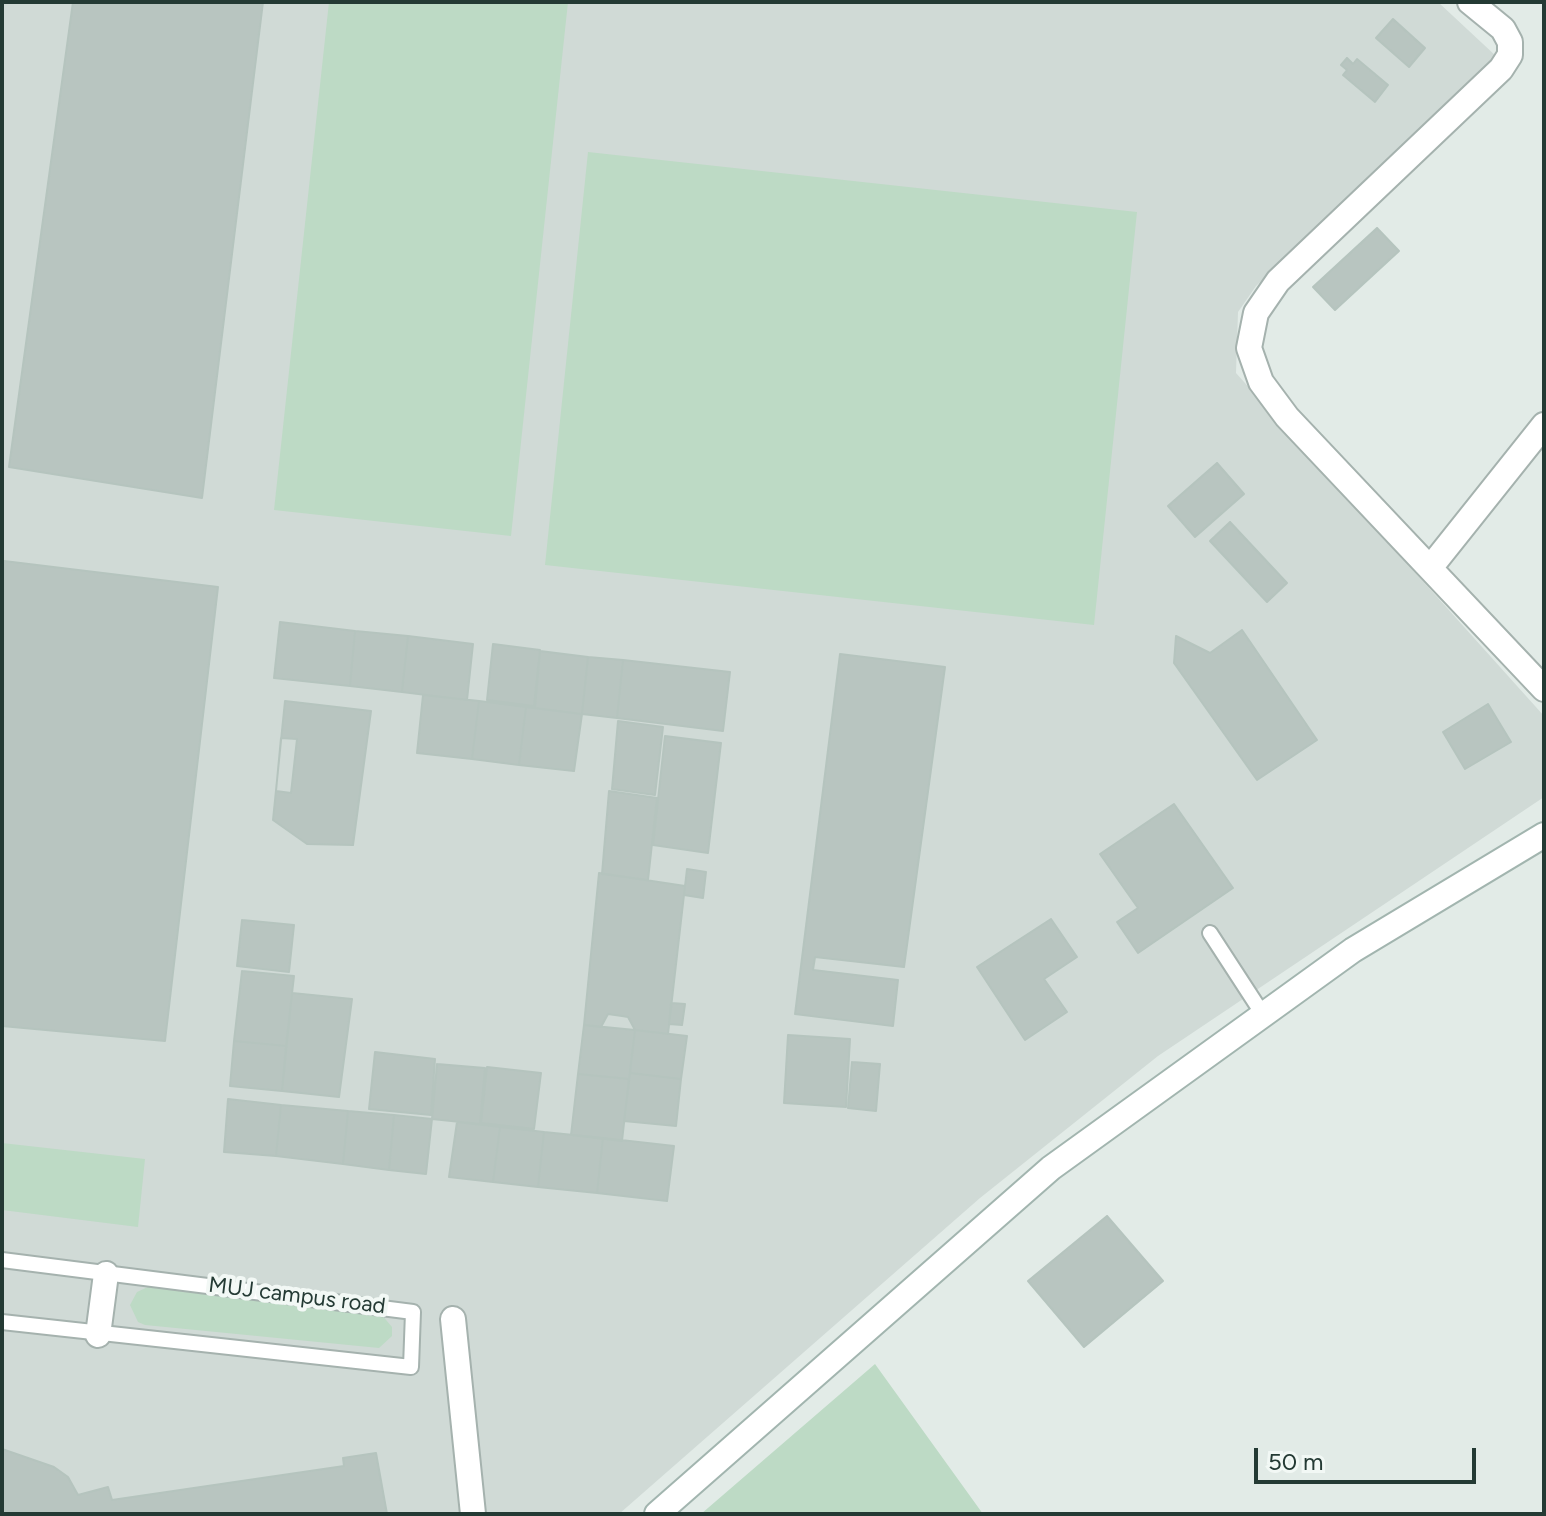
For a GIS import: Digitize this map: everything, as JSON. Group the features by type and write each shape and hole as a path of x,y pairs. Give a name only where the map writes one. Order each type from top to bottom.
{"street":[{"path":"1470,2 1503,29 1510,42 1510,55 1501,69 1278,281 1256,313 1249,348 1261,382 1287,417 1544,689"},
{"path":"1430,568 1544,425"},
{"path":"657,1514 1051,1168 1353,950 1544,835"},
{"path":"98,1335 106,1274"},
{"path":"453,1319 473,1514"}],"lane":[{"path":"1210,933 1262,1013"},
{"name":"MUJ campus road","path":"2,1260 413,1312 411,1367 98,1335 2,1322"}],"shaded area":[{"path":"2,2 1438,2 1497,57 1256,286 1238,312 1236,373 1544,716 1544,797 1158,1056 980,1198 619,1514 2,1514"}],"green space":[{"path":"329,2 568,2 511,536 274,510"},
{"path":"588,152 1137,212 1094,625 545,565"},
{"path":"2,1143 145,1159 138,1227 2,1210"},
{"path":"150,1286 381,1314 392,1327 392,1336 379,1348 145,1325 138,1322 130,1305 137,1292"},
{"path":"875,1364 983,1514 701,1514"}],"building":[{"path":"73,2 263,2 202,498 9,467"},
{"path":"1393,19 1425,48 1409,67 1376,38"},
{"path":"1347,58 1353,64 1357,59 1388,85 1375,102 1343,75 1347,70 1341,65"},
{"path":"1377,228 1399,251 1335,310 1313,287"},
{"path":"1217,463 1244,494 1195,537 1168,506"},
{"path":"1230,522 1287,583 1267,602 1210,541"},
{"path":"4,561 218,587 165,1041 2,1026"},
{"path":"280,622 355,631 350,686 274,678"},
{"path":"1242,630 1317,740 1257,780 1174,663 1176,636 1210,653"},
{"path":"355,631 408,636 402,692 350,686"},
{"path":"408,636 473,644 467,700 402,692"},
{"path":"493,644 540,650 534,706 487,700"},
{"path":"540,651 588,657 582,714 535,708"},
{"path":"840,654 945,667 904,967 815,957 813,970 898,980 893,1026 795,1014"},
{"path":"588,657 623,660 617,718 582,714"},
{"path":"623,660 730,672 723,731 617,718"},
{"path":"423,695 479,701 472,759 417,753"},
{"path":"285,701 371,711 353,845 307,844 273,820"},
{"path":"479,701 526,707 519,765 472,759"},
{"path":"1488,704 1511,742 1465,769 1443,732"},
{"path":"526,707 582,714 574,771 519,765"},
{"path":"618,721 663,727 655,795 612,789"},
{"path":"665,736 721,743 708,853 653,845"},
{"path":"281,738 297,739 291,793 276,791"},
{"path":"609,791 657,798 648,880 602,874"},
{"path":"1174,804 1233,888 1138,953 1117,922 1138,908 1100,854"},
{"path":"687,869 706,872 703,898 684,895"},
{"path":"599,873 685,886 668,1034 635,1030 628,1017 608,1014 601,1027 584,1025"},
{"path":"1051,919 1077,957 1044,979 1067,1012 1025,1040 977,967"},
{"path":"242,920 294,925 289,972 237,966"},
{"path":"242,971 294,976 286,1046 234,1041"},
{"path":"292,993 352,999 339,1097 282,1091"},
{"path":"671,1003 685,1004 682,1025 669,1024"},
{"path":"584,1025 635,1030 629,1079 578,1074"},
{"path":"635,1030 687,1036 681,1079 630,1073"},
{"path":"788,1035 850,1039 846,1107 784,1103"},
{"path":"234,1041 286,1046 282,1091 230,1086"},
{"path":"375,1052 435,1059 431,1115 369,1109"},
{"path":"852,1062 880,1064 876,1111 848,1108"},
{"path":"437,1064 485,1068 480,1124 432,1119"},
{"path":"487,1067 541,1073 534,1129 481,1123"},
{"path":"630,1073 681,1079 676,1126 624,1121"},
{"path":"578,1074 629,1079 622,1141 571,1135"},
{"path":"228,1099 281,1105 276,1156 224,1152"},
{"path":"281,1105 348,1111 343,1164 276,1156"},
{"path":"348,1111 394,1115 389,1170 343,1164"},
{"path":"394,1115 432,1119 426,1174 389,1170"},
{"path":"457,1122 500,1127 493,1182 449,1177"},
{"path":"500,1127 544,1132 538,1187 493,1182"},
{"path":"544,1132 603,1138 597,1193 538,1187"},
{"path":"603,1138 674,1146 667,1201 597,1193"},
{"path":"1107,1216 1163,1281 1084,1347 1028,1281"},
{"path":"2,1449 54,1467 68,1477 78,1495 108,1487 112,1500 344,1466 343,1458 376,1453 387,1514 2,1514"}]}
